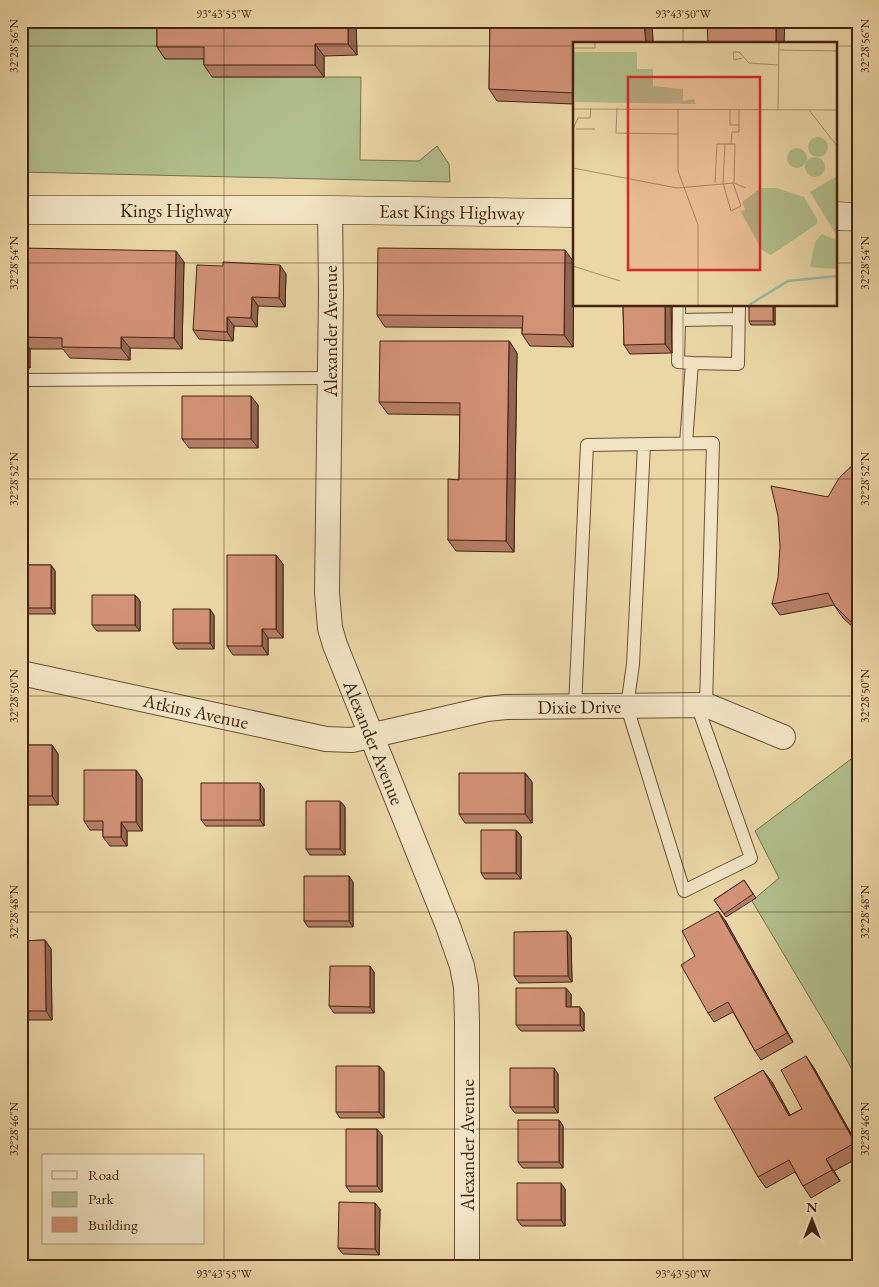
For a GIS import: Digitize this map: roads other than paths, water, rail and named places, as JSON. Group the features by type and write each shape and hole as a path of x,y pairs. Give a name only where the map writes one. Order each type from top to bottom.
{"main road":[{"name":"Kings Highway","path":"21,210 330,210"},
{"name":"East Kings Highway","path":"330,210 573,213"},
{"path":"836,216 858,217"}],"street":[{"name":"Alexander Avenue","path":"330,210 328,592 330,628 335,645 448,926 462,966 466,987 467,1022 467,1266"},
{"name":"Atkins Avenue","path":"21,673 326,739 352,740 371,736"},
{"name":"Dixie Drive","path":"371,736 487,709 506,707 702,705 783,737"}],"lane":[{"path":"678,306 678,362 738,364 739,306"},
{"path":"679,320 738,319"},
{"path":"686,443 692,363"},
{"path":"21,380 330,378"},
{"path":"575,707 587,445 713,443 702,705 751,858 684,891 627,707 633,664 644,445"}]}
